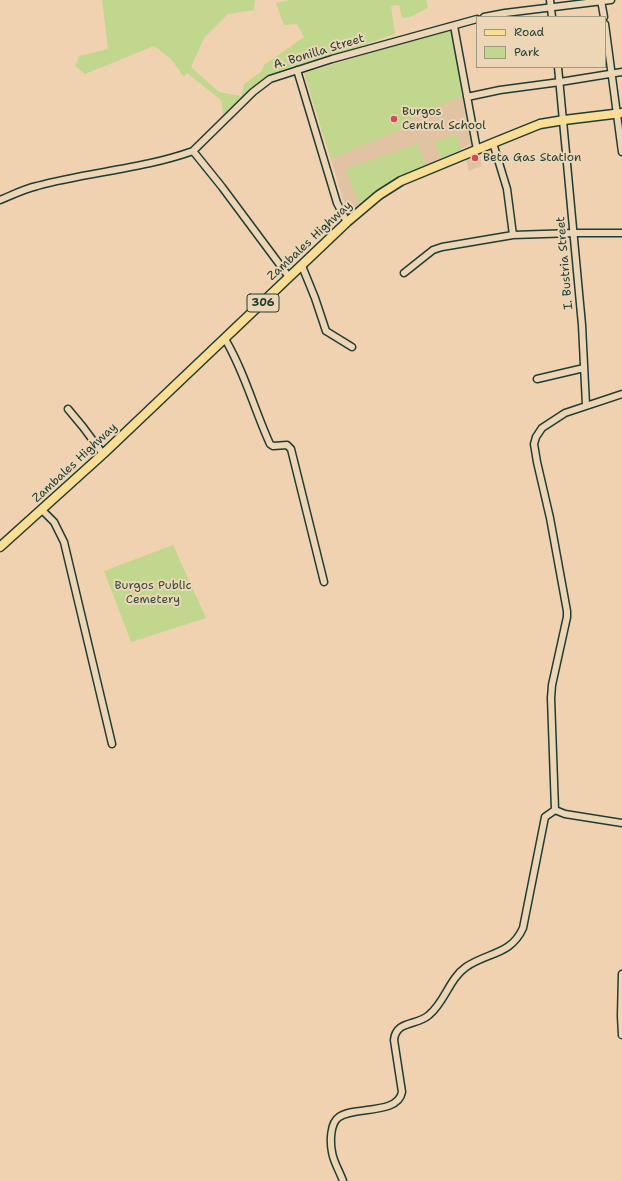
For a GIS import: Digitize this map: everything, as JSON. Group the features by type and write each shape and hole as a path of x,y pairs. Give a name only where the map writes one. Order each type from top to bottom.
{"main road":[{"name":"Zambales Highway","path":"0,547 42,510 225,339 347,222 379,195 397,184 426,170 540,124 619,113"}],"street":[{"path":"601,0 604,16"},
{"path":"489,16 550,3 611,0"},
{"path":"550,3 552,16"},
{"name":"A. Bonilla Street","path":"193,151 263,83 279,75 476,19"},
{"path":"454,26 477,150"},
{"path":"606,31 619,113 622,152"},
{"name":"I. Bustria Street","path":"558,68 582,325 586,405"},
{"path":"297,70 337,203 347,222"},
{"path":"467,97 500,90 622,72"},
{"path":"492,143 507,189 513,235"},
{"path":"0,200 36,186 174,157 193,151 222,187 289,277"},
{"path":"404,273 437,248 513,235 622,233"},
{"path":"302,266 326,331 352,347"},
{"path":"225,339 234,353 247,383 270,444 272,446 287,445 291,449 324,582"},
{"path":"537,379 584,368"},
{"path":"555,810 551,698 552,685 567,611 550,518 536,462 534,444 536,437 542,428 565,413 622,394"},
{"path":"68,409 102,454"},
{"path":"42,510 54,522 64,542 112,744"},
{"path":"555,810 565,814 622,823"},
{"path":"343,1181 331,1150 332,1133 336,1120 344,1114 380,1108 395,1103 401,1096 402,1092 394,1040 397,1029 420,1021 430,1015 452,982 466,967 479,959 507,948 517,940 523,928 545,817 555,810"},
{"path":"622,974 622,1035"}],"shaded area":[{"name":"Burgos Central School","path":"452,29 474,143 399,178 373,193 348,215 304,73"},
{"name":"Beta Gas Station","path":"479,152 482,166 469,171 465,157"}],"green space":[{"path":"102,0 255,0 254,10 228,14 204,38 191,67 219,92 241,96 244,84 262,71 264,65 304,37 297,24 284,25 276,3 290,0 426,0 428,8 410,17 402,18 399,5 391,6 395,34 278,75 245,97 242,97 244,99 224,120 221,100 187,73 184,77 171,59 154,46 85,74 75,66 79,56 108,49"},
{"name":"Burgos Central School","path":"452,29 465,95 410,119 411,125 331,159 304,73"},
{"path":"456,134 461,150 441,158 434,142"},
{"path":"418,144 426,165 400,178 360,205 345,169"},
{"name":"Burgos Public Cemetery","path":"173,545 206,618 131,642 104,571"}],"place":[{"name":"Burgos Central School","path":"394,119"},
{"name":"Beta Gas Station","path":"475,158"}]}
